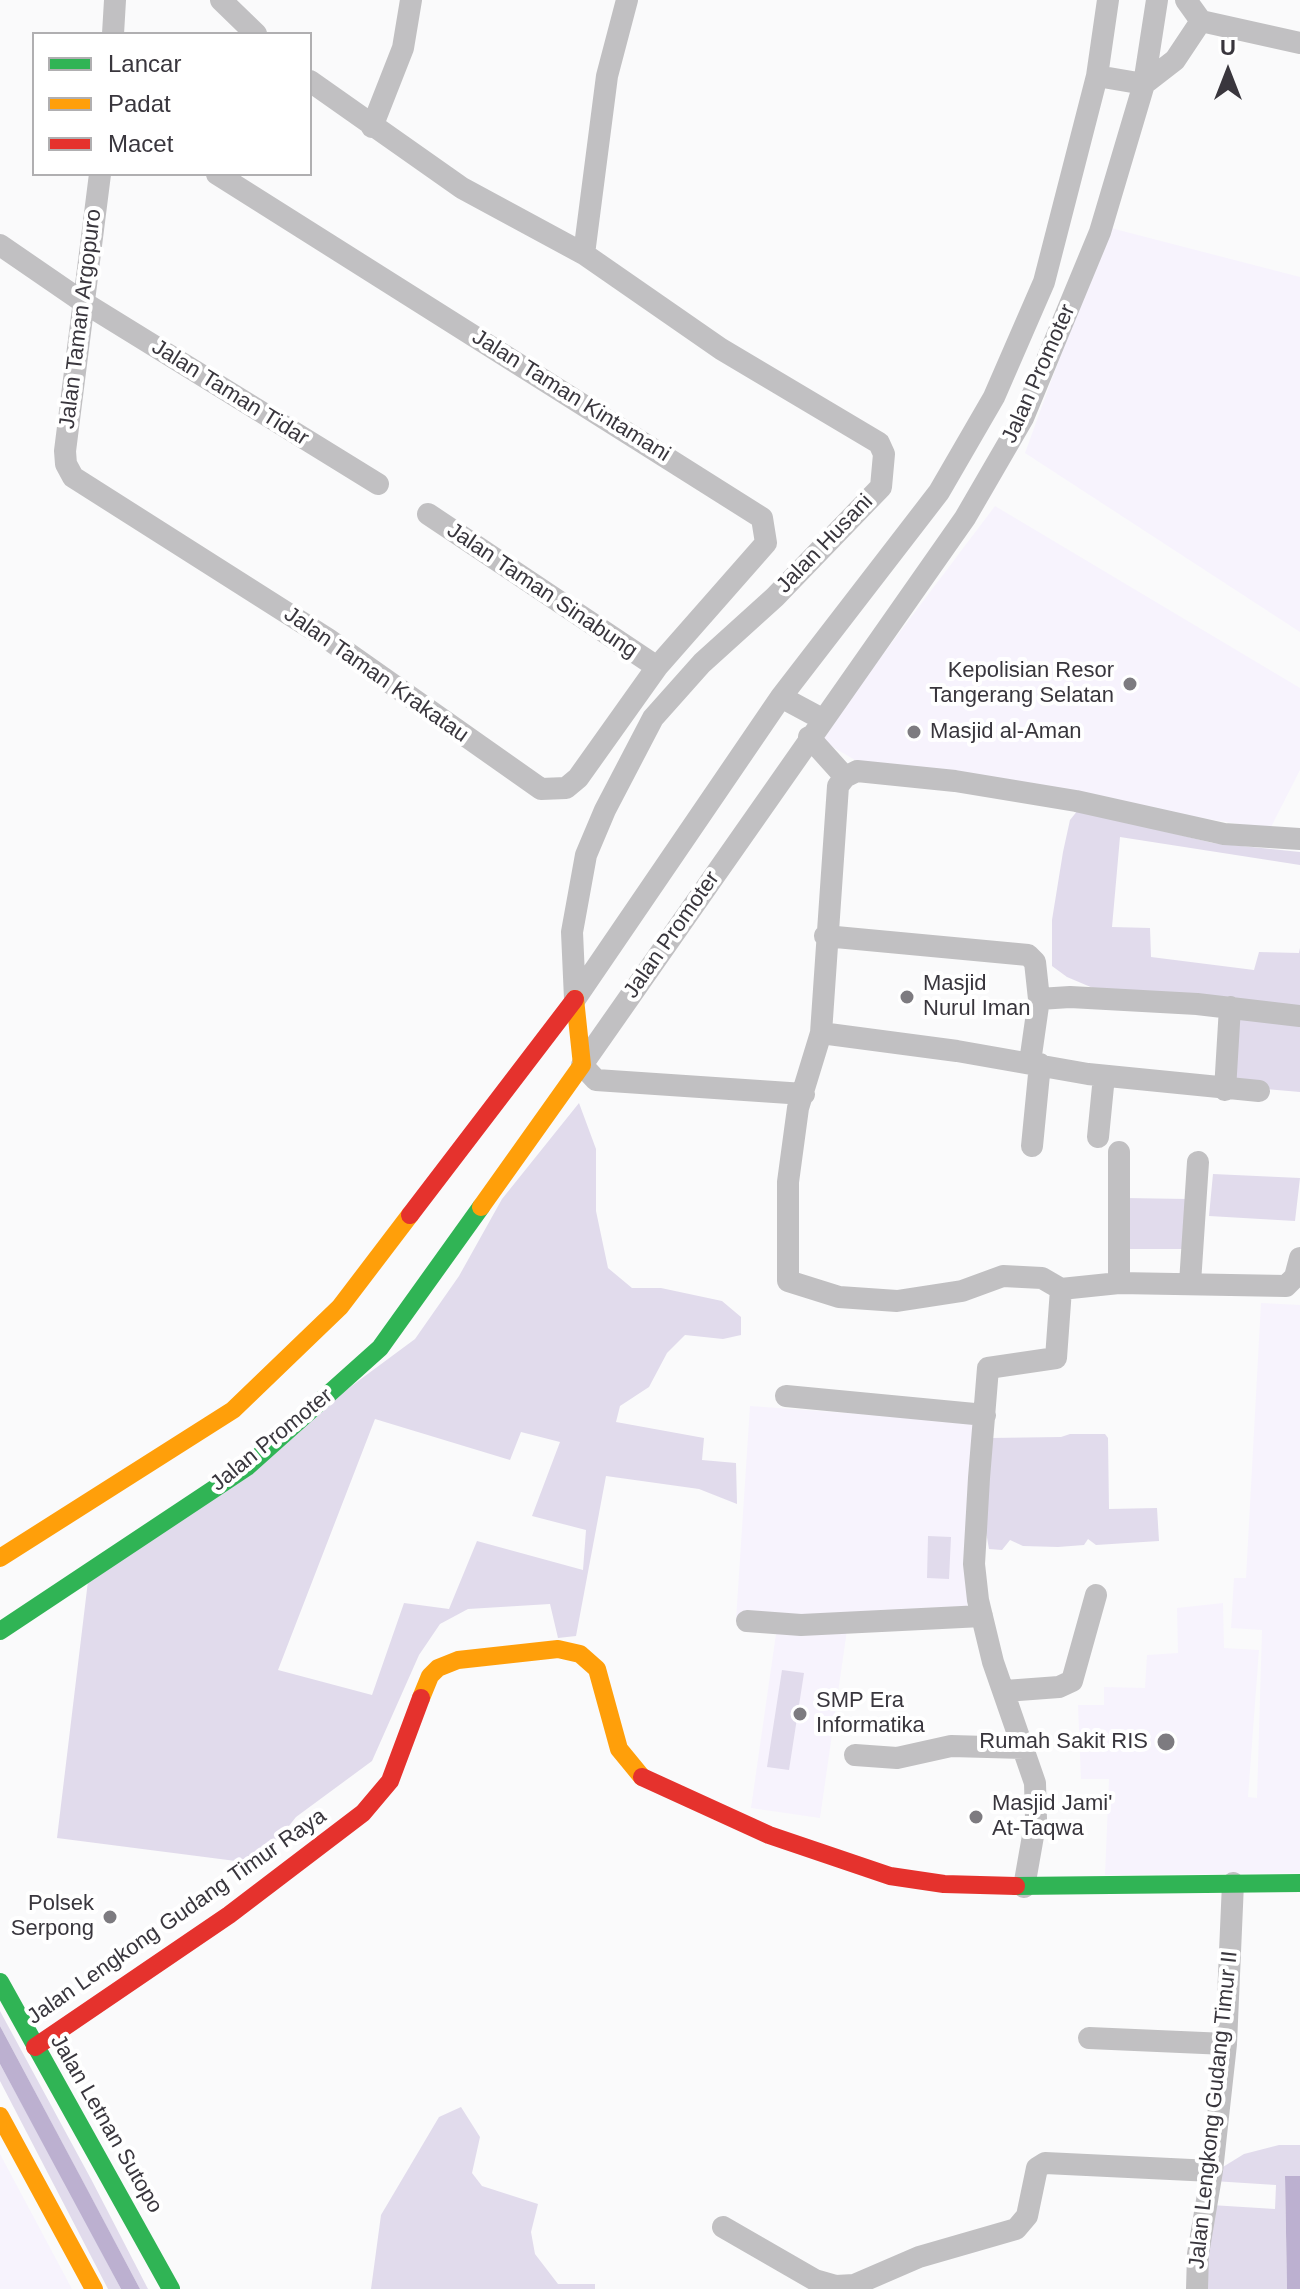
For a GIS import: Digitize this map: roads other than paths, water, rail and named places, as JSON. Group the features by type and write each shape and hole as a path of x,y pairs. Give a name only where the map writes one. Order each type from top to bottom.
{"street":[{"path":"113,32 115,0"},
{"path":"221,0 254,32"},
{"path":"372,127 403,48 411,0"},
{"path":"584,254 607,76 627,0"},
{"name":"Jalan Promoter","path":"0,1558 233,1410 297,1352 340,1307 575,999 781,697 939,492 994,397 1044,282 1097,76 1108,0"},
{"name":"Jalan Promoter","path":"0,1631 247,1467 380,1348 582,1065 815,728 965,518 1023,418 1100,232 1144,84 1157,0"},
{"path":"1186,0 1201,21 1300,43"},
{"path":"1097,76 1144,84 1175,60 1201,21"},
{"name":"Jalan Husani","path":"312,82 462,188 584,254 721,349 879,443 885,468 881,487 775,597 702,663 653,718 605,810 586,855 572,932 582,1065"},
{"name":"Jalan Taman Argopuro","path":"66,464 100,176"},
{"name":"Jalan Taman Kintamani","path":"220,176 762,518 766,543 657,667"},
{"name":"Jalan Taman Tidar","path":"0,245 83,302 378,484"},
{"name":"Jalan Taman Krakatau","path":"66,464 73,477 328,639 541,789 566,788 578,778 657,667"},
{"name":"Jalan Taman Sinabung","path":"428,514 657,667"},
{"path":"781,697 815,728 845,777"},
{"path":"1300,839 1224,834 1076,801 955,781 857,771 845,777 838,786 825,936 821,1033 798,1108 788,1182 788,1281 839,1297 897,1301 962,1291 1003,1276 1042,1278 1061,1289 1119,1283 1286,1286 1295,1277 1300,1258"},
{"path":"825,936 1028,955 1035,962 1039,999 1032,1146"},
{"path":"1039,999 1070,997 1230,1007 1300,1016"},
{"path":"1225,1090 1230,1007"},
{"path":"821,1033 1035,1063 1104,1076 1259,1091"},
{"path":"582,1065 596,1080 804,1094"},
{"path":"1098,1137 1104,1076"},
{"path":"1119,1152 1119,1283"},
{"path":"1190,1283 1198,1162"},
{"path":"1024,1887 1036,1819 1035,1783 993,1662 974,1564 988,1368 1056,1358 1061,1289"},
{"path":"786,1396 985,1415"},
{"path":"1005,1691 1059,1687 1072,1681 1096,1595"},
{"path":"747,1621 801,1625 982,1616"},
{"name":"Jalan Lengkong Gudang Timur Raya","path":"35,2047 229,1915 363,1813 390,1781 430,1676 438,1668 458,1660 558,1649 580,1654 597,1669 619,1749 645,1780 769,1835 890,1876 941,1883 1024,1887 1300,1883"},
{"path":"855,1755 897,1758 951,1746 1024,1748"},
{"name":"Jalan Lengkong Gudang Timur II","path":"1197,2289 1198,2254 1212,2171 1226,2044 1233,1883"},
{"name":"Jalan Letnan Sutopo","path":"0,1982 171,2289"},
{"path":"1089,2038 1226,2044"},
{"path":"0,2116 94,2289"},
{"path":"723,2227 815,2280 836,2286 854,2285 919,2257 1016,2229 1027,2216 1037,2168 1045,2163 1212,2171"}],"place":[{"name":"Kepolisian Resor Tangerang Selatan","path":"1130,684"},
{"name":"Masjid al-Aman","path":"914,732"},
{"name":"Masjid Nurul Iman","path":"907,997"},
{"name":"SMP Era Informatika","path":"800,1714"},
{"name":"Rumah Sakit RIS","path":"1166,1742"},
{"name":"Masjid Jami' At-Taqwa","path":"976,1817"},
{"name":"Polsek Serpong","path":"110,1917"}]}
